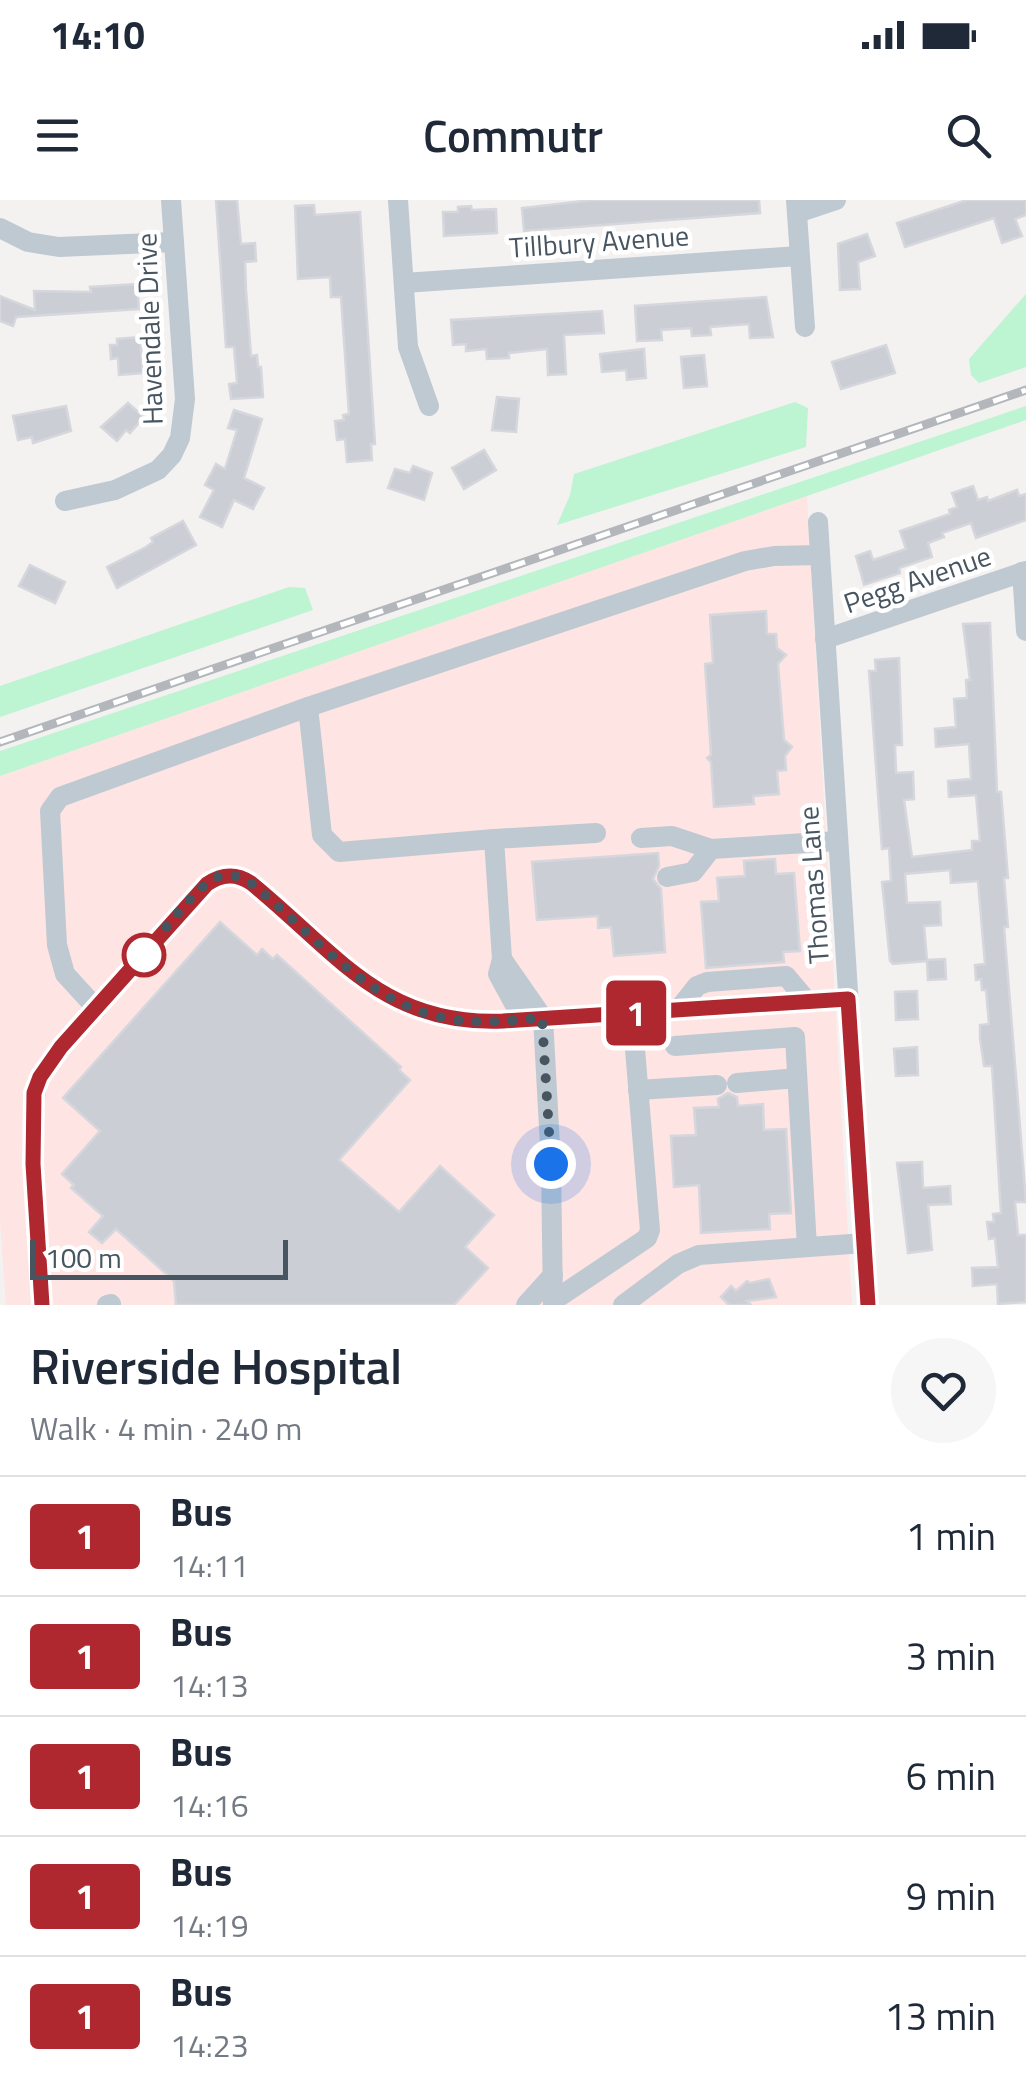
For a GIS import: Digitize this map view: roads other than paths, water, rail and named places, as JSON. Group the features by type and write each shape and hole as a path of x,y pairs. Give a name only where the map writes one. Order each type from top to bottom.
{"street":[{"name":"Havendale Drive","path":"64,501 115,490 158,470 172,455 180,438 185,399 171,200"},
{"path":"398,200 408,347 429,406"},
{"path":"804,327 796,207 836,200"},
{"path":"0,228 28,242 59,247 174,242"},
{"name":"Tillbury Avenue","path":"404,283 799,256"},
{"name":"Thomas Lane","path":"818,522 868,1305"},
{"path":"96,1010 65,974 57,945 50,811 60,797 308,706 746,560 820,555"},
{"path":"1024,571 1026,631"},
{"name":"Pegg Avenue","path":"825,639 1024,571"},
{"path":"308,706 322,835 338,852 596,833"},
{"path":"641,838 672,836 710,849 838,841"},
{"path":"494,839 502,959 533,1019 551,1164 553,1303"},
{"path":"667,876 693,872 710,849"},
{"path":"42,1305 34,1176 34,1093 48,1062 207,884 222,876 251,883 348,967 394,1000 423,1013 453,1020 678,1010 697,986 707,982 778,976 792,980 808,1002 848,999"},
{"path":"553,1303 646,1238 650,1230 632,1013"},
{"path":"674,1046 795,1037 807,1247"},
{"path":"638,1090 797,1078"},
{"path":"623,1305 678,1264 699,1254 864,1243"},
{"path":"526,1305 552,1275"}],"railway":[{"path":"0,742 1026,390"}]}
